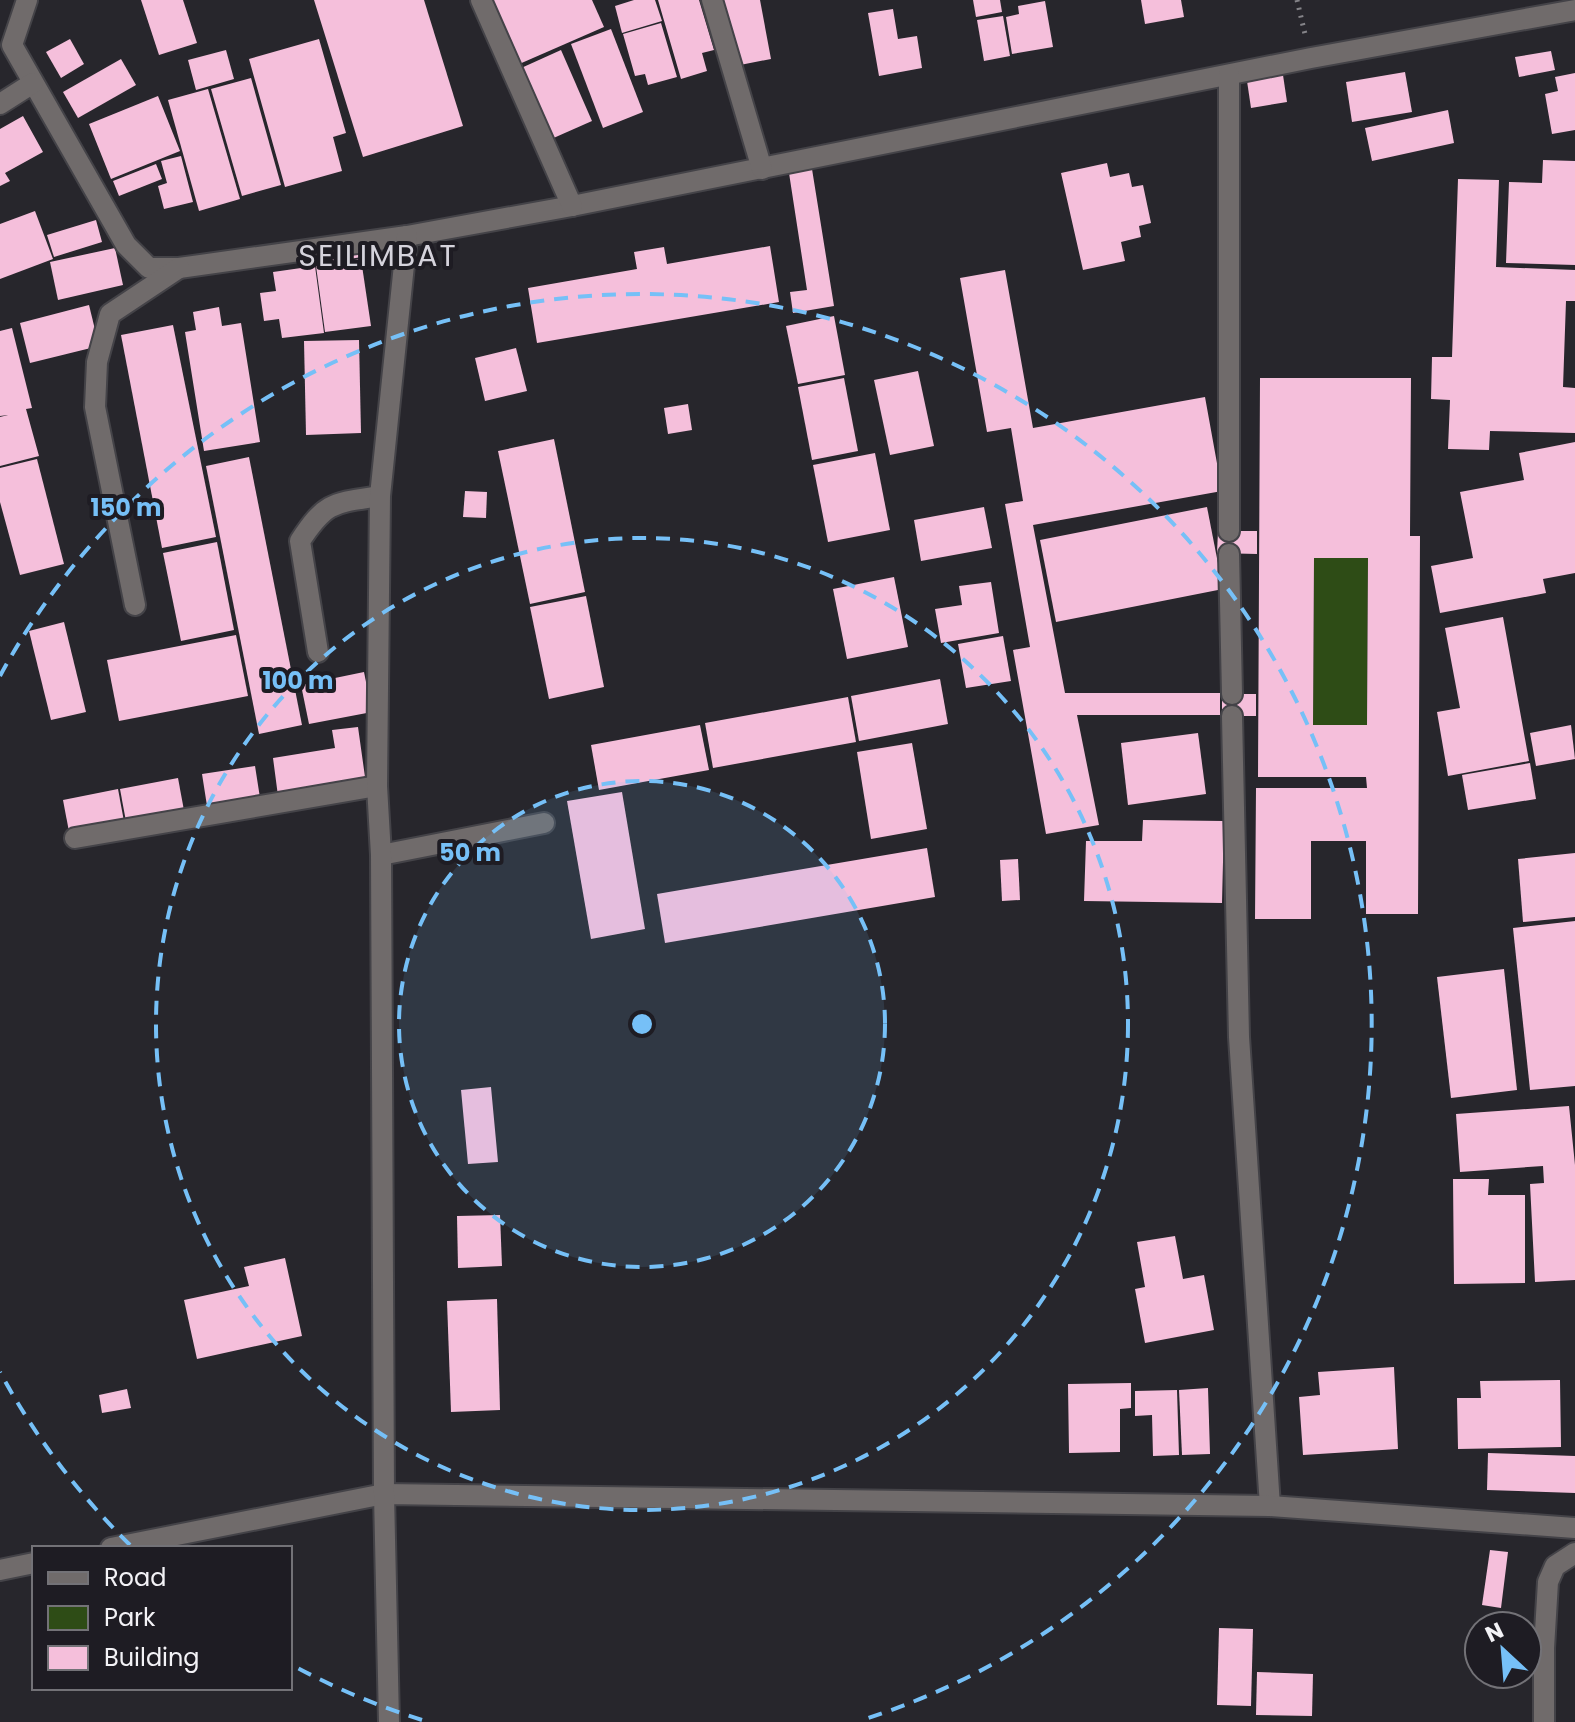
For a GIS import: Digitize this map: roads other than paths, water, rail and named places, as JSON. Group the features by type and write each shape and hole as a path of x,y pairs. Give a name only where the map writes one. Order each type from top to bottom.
{"street":[{"path":"27,0 6,46 33,83 126,245 149,268 179,268 407,236 762,169 1311,58 1575,10"},
{"path":"481,0 572,206"},
{"path":"712,0 762,169"},
{"path":"1229,75 1229,531"},
{"path":"0,104 33,83"},
{"path":"389,1722 384,1494 381,855 377,786 380,496 407,236"},
{"path":"135,605 95,407 97,362 110,314 179,268"},
{"path":"318,652 300,541 317,515 328,508 340,502 380,496"},
{"path":"1229,554 1232,694"},
{"path":"1232,716 1239,1037 1270,1506"},
{"path":"75,838 377,786"},
{"path":"381,855 544,823"},
{"path":"121,1546 384,1494 1270,1506 1575,1528"},
{"path":"1544,1722 1548,1582 1555,1566 1575,1553"},
{"path":"0,1570 32,1563"}],"district":[{"name":"SEILIMBAT","path":"378,256"}]}
